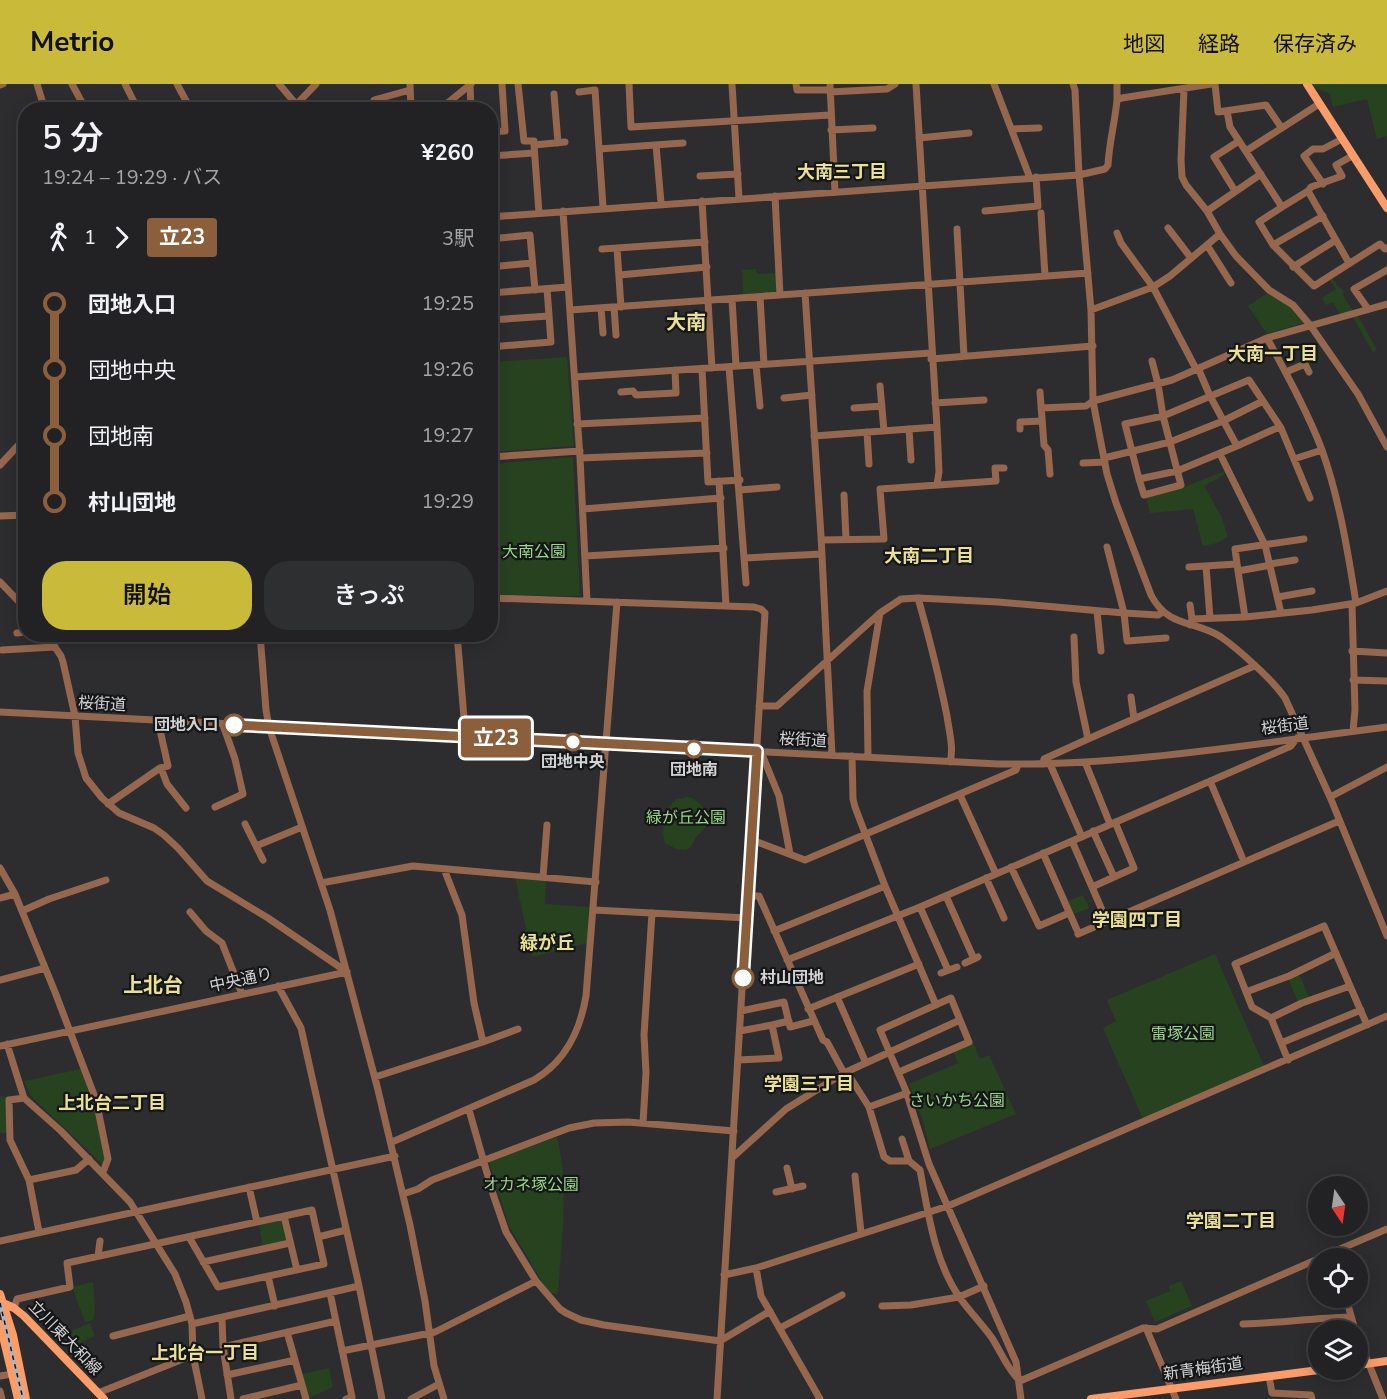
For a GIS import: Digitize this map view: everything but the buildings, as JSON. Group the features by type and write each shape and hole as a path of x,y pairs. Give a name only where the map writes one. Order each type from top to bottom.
{"main road":[{"path":"1306,84 1387,208"},
{"path":"1,1300 13,1335 26,1399"},
{"name":"立川東大和線","path":"1,1300 14,1308 101,1396"},
{"path":"0,1324 18,1399"},
{"path":"1368,1363 1387,1361"},
{"name":"新青梅街道","path":"1091,1399 1308,1371"}],"street":[{"path":"37,84 43,102"},
{"path":"72,84 82,102"},
{"path":"125,84 134,102"},
{"path":"177,84 187,102"},
{"path":"279,84 292,102"},
{"path":"301,102 316,84"},
{"path":"449,102 470,84"},
{"path":"470,84 471,102"},
{"path":"498,131 505,131 502,84"},
{"path":"518,84 524,141 534,141 539,213"},
{"path":"628,84 631,127 830,115"},
{"path":"732,84 739,198"},
{"path":"796,84 797,90 887,89 895,84"},
{"path":"916,84 937,427 939,472 937,484"},
{"path":"985,211 1038,206 1033,177 994,84"},
{"path":"1073,84 1091,310 1094,401 1104,460 1116,503 1151,595 1163,612 1176,620 1191,622 1220,637 1281,691 1289,705 1300,738 1330,798 1387,936"},
{"path":"498,216 1079,175 1105,169 1108,165 1108,148 1114,126 1117,84"},
{"path":"1117,100 1213,84 1218,112 1266,105 1281,127"},
{"path":"374,102 374,100 410,87 411,102"},
{"path":"830,88 835,192"},
{"path":"1184,88 1182,177 1236,256 1269,290 1293,305 1311,325 1358,394 1387,446"},
{"path":"579,92 595,90 603,207"},
{"path":"534,145 562,142 554,94"},
{"path":"1246,151 1319,104"},
{"path":"1227,111 1230,127 1282,207"},
{"path":"831,130 873,128"},
{"path":"1012,129 1039,128"},
{"path":"919,138 969,133"},
{"path":"1323,184 1304,156 1313,149 1323,149 1342,139"},
{"path":"1236,191 1214,157 1239,141"},
{"path":"599,149 683,143"},
{"path":"656,145 661,203"},
{"path":"498,155 534,153"},
{"path":"1352,156 1336,165 1342,176 1311,187 1259,222 1273,245 1314,286 1380,244 1385,249 1387,248"},
{"path":"699,177 738,174"},
{"path":"1207,211 1260,174"},
{"path":"1308,191 1349,263"},
{"path":"775,196 780,295"},
{"path":"702,201 710,300 712,368"},
{"path":"563,211 580,455 587,602"},
{"path":"1041,213 1045,276"},
{"path":"1273,245 1323,216"},
{"path":"1168,228 1191,258"},
{"path":"957,229 964,356"},
{"path":"1117,233 1120,243 1153,287 1237,446"},
{"path":"1091,310 1153,287 1170,276 1220,234"},
{"path":"498,238 530,235 535,290"},
{"path":"1293,267 1336,240"},
{"path":"602,249 705,242"},
{"path":"1208,245 1231,283"},
{"path":"616,334 617,248"},
{"path":"498,266 532,263"},
{"path":"618,275 707,267"},
{"path":"1368,309 1354,289 1387,270"},
{"path":"570,310 1088,273"},
{"path":"498,292 568,287"},
{"path":"498,346 551,342 547,289"},
{"path":"805,293 832,755"},
{"path":"760,297 760,406"},
{"path":"732,298 733,367 746,583"},
{"path":"1041,408 1086,406 1094,401 1172,380 1267,338 1387,304"},
{"path":"601,308 603,333"},
{"path":"498,319 549,316"},
{"path":"1267,338 1286,372 1322,450 1346,546 1354,603 1352,651 1355,711 1353,731"},
{"path":"575,377 809,361 964,356 1093,346"},
{"path":"1152,361 1163,416 1181,485 1144,495 1125,424 1163,416 1249,380 1279,427 1310,498"},
{"path":"1286,372 1305,364 1309,372"},
{"path":"702,369 708,482 740,480"},
{"path":"621,392 633,391 636,395 676,393 675,370"},
{"path":"880,386 884,430"},
{"path":"1040,392 1044,445 1048,450 1050,474"},
{"path":"784,398 812,395"},
{"path":"935,403 984,400"},
{"path":"1083,463 1104,460 1170,442 1223,421 1263,401"},
{"path":"854,408 882,406"},
{"path":"578,424 705,418"},
{"path":"1020,429 1020,422 1042,421"},
{"path":"814,436 937,427"},
{"path":"1139,479 1177,471 1279,427"},
{"path":"909,429 911,460"},
{"path":"867,432 869,464"},
{"path":"0,465 18,446"},
{"path":"1294,459 1322,450"},
{"path":"498,457 707,453"},
{"path":"1220,454 1265,545 1281,613"},
{"path":"821,540 884,539 880,489 996,481 995,468 1004,468"},
{"path":"719,481 726,606"},
{"path":"740,490 777,487"},
{"path":"844,495 846,540"},
{"path":"582,509 721,498"},
{"path":"0,516 18,515"},
{"path":"1245,617 1235,549 1304,539"},
{"path":"1107,547 1124,614 1127,641 1166,638"},
{"path":"585,556 724,548"},
{"path":"745,558 822,554"},
{"path":"1189,567 1271,565 1295,560"},
{"path":"1206,566 1209,618"},
{"path":"0,582 18,601"},
{"path":"1278,597 1312,591"},
{"path":"1191,622 1209,618 1245,617 1354,603 1387,591"},
{"path":"759,706 777,706 880,613 901,599 918,597 998,602 1124,614 1158,615 1163,612"},
{"path":"918,597 950,732 952,755 950,762"},
{"path":"498,598 758,607 765,613 759,706 759,751 717,1399"},
{"path":"392,1142 469,1110 545,1073 563,1054 580,1024 586,996 594,910 617,602"},
{"path":"1190,605 1191,622"},
{"path":"1097,611 1101,651"},
{"path":"868,757 867,691 880,613"},
{"path":"1074,637 1076,682 1088,739"},
{"path":"52,642 63,662 75,716 78,753 86,778 108,804 119,813 154,828 178,848 207,881 268,918 347,972"},
{"path":"260,642 264,698 269,727 321,883 392,1142 421,1280 439,1384 444,1399"},
{"path":"459,642 464,718 463,737"},
{"path":"2,650 56,647"},
{"path":"1352,651 1387,653"},
{"path":"1082,837 1044,759 1254,666"},
{"path":"1353,680 1387,681"},
{"path":"1131,697 1134,719"},
{"name":"桜街道","path":"0,712 1018,765 1085,762 1387,727"},
{"path":"108,804 161,768 168,766 158,721"},
{"path":"215,807 243,794 235,759 223,725"},
{"path":"787,960 946,896 1291,746 1300,738"},
{"path":"759,751 778,796 786,825 790,854"},
{"path":"852,756 853,799 885,886 936,1005"},
{"path":"1085,762 1134,868 1092,887"},
{"path":"752,840 805,860 960,795 1016,770 1018,765"},
{"path":"1330,798 1387,767"},
{"path":"161,768 166,784 186,808"},
{"path":"1210,781 1242,857"},
{"path":"960,795 996,874"},
{"path":"1043,853 1078,932 1339,821"},
{"path":"245,824 262,860"},
{"path":"543,877 547,825"},
{"path":"256,846 302,827"},
{"path":"1093,831 1114,877"},
{"path":"1072,841 1105,917"},
{"path":"321,883 413,866 596,882"},
{"path":"1011,867 1039,926 1070,913"},
{"path":"0,868 15,894 96,1100 108,1159 103,1172"},
{"path":"444,869 462,915 474,1003 483,1042"},
{"path":"986,878 1004,918"},
{"path":"21,911 106,880"},
{"path":"774,931 885,886"},
{"path":"0,898 15,894"},
{"path":"749,896 759,896 813,1021 844,1073 850,1077 869,1107 884,1157 890,1161 909,1161"},
{"path":"946,896 976,958 965,963"},
{"path":"920,907 944,972 957,967"},
{"path":"594,910 747,918"},
{"path":"190,912 206,931 222,943 242,994"},
{"path":"643,1123 646,1073 644,1035 652,914"},
{"path":"1288,1060 1271,1018 1252,1007 1235,964 1324,926 1367,1025"},
{"path":"1246,992 1289,976 1336,953"},
{"path":"808,1009 919,963"},
{"path":"0,980 45,968"},
{"name":"中央通り","path":"3,1045 347,972"},
{"path":"278,986 301,1028 372,1344 382,1399"},
{"path":"1271,1018 1302,1003 1350,986"},
{"path":"837,997 866,1063"},
{"path":"899,1072 969,1041 951,998 880,1030 907,1093 923,1147 1016,1362 1021,1399"},
{"path":"741,1011 784,1002 790,1027 813,1021"},
{"path":"1281,1043 1361,1010"},
{"path":"724,1275 756,1268 948,1206 1387,1016"},
{"path":"732,1158 786,1109 844,1073 960,1020"},
{"path":"740,1031 789,1021"},
{"path":"738,1060 779,1058 772,1025"},
{"path":"375,1077 518,1029"},
{"path":"3,1045 24,1098 103,1172 137,1211 175,1274 192,1324 193,1355 202,1399"},
{"path":"869,1107 907,1093"},
{"path":"24,1098 9,1100 10,1140 29,1180 39,1232"},
{"path":"469,1110 506,1232 536,1281 560,1309 581,1320 604,1325 720,1341 770,1311"},
{"path":"403,1194 483,1160 569,1128 594,1123 643,1123 734,1131"},
{"path":"902,1139 909,1161 920,1170 935,1245 959,1298 990,1336 1007,1365 1020,1381"},
{"path":"0,1240 395,1156"},
{"path":"29,1180 76,1170 89,1159"},
{"path":"787,1168 792,1189"},
{"path":"855,1176 853,1185 861,1233"},
{"path":"776,1192 803,1186"},
{"path":"249,1187 257,1222"},
{"path":"14,1308 17,1299 69,1287 67,1263 312,1210 324,1264 218,1287 189,1237"},
{"path":"284,1216 297,1270"},
{"path":"1350,1248 1387,1229"},
{"path":"318,1237 346,1230"},
{"path":"98,1256 100,1241"},
{"path":"203,1262 290,1243"},
{"path":"1020,1381 1146,1328 1156,1329 1308,1264"},
{"path":"756,1268 761,1296 820,1399"},
{"path":"268,1276 275,1306"},
{"path":"342,1351 435,1332 536,1281"},
{"path":"192,1324 359,1286"},
{"path":"882,1306 911,1305 959,1298 984,1286"},
{"path":"330,1293 352,1396 346,1399"},
{"path":"780,1328 842,1294"},
{"path":"1348,1308 1351,1320"},
{"path":"112,1336 190,1316"},
{"path":"222,1317 223,1347 231,1399"},
{"path":"1243,1324 1289,1323 1312,1318 1350,1317"},
{"path":"223,1347 336,1321"},
{"path":"1146,1328 1176,1399"},
{"path":"287,1332 306,1399"},
{"path":"101,1396 193,1355"},
{"path":"227,1375 295,1360"},
{"path":"1368,1363 1383,1399"},
{"path":"0,1376 12,1374"},
{"path":"1269,1376 1272,1393 1311,1395 1312,1399"},
{"path":"413,1399 439,1384"},
{"path":"243,1399 302,1385"},
{"path":"0,1392 2,1399"}],"green space":[{"path":"1312,84 1387,84 1387,136 1377,139 1367,99 1333,107 1330,94 1313,87"},
{"path":"756,269 757,274 777,273 778,292 743,294 742,270"},
{"path":"1331,276 1344,292 1342,294 1353,311 1341,315 1333,302 1326,305 1322,298 1336,289 1328,278"},
{"path":"1269,292 1289,305 1306,322 1267,334 1248,306"},
{"path":"1358,316 1377,350 1373,353 1353,317"},
{"path":"567,357 574,446 498,451 498,362"},
{"name":"大南公園","path":"573,457 580,596 498,595 498,463"},
{"path":"1225,471 1224,475 1204,486 1221,516 1228,537 1217,543 1203,546 1193,509 1150,513 1146,497 1184,487"},
{"name":"緑が丘公園","path":"690,797 699,803 706,813 705,828 696,837 691,847 686,850 676,849 665,843 664,819 672,803 677,799"},
{"path":"515,877 546,881 545,904 589,907 587,943 532,957"},
{"path":"1083,895 1086,902 1097,898 1087,903 1089,908 1074,914 1068,901"},
{"name":"雷塚公園","path":"1215,954 1264,1066 1143,1119 1103,1028 1116,1021 1107,1000"},
{"path":"1299,974 1309,997 1298,1002 1288,978"},
{"name":"さいかち公園","path":"973,1042 980,1059 989,1055 1016,1114 930,1149 922,1118 909,1084 958,1063 953,1051"},
{"path":"81,1069 93,1101 106,1161 102,1164 30,1095 24,1081"},
{"path":"0,1096 6,1097 7,1133 0,1133"},
{"name":"オカネ塚公園","path":"557,1137 564,1196 558,1294 551,1293 544,1285 509,1226 489,1162"},
{"path":"283,1219 288,1242 263,1247 259,1225"},
{"path":"1181,1281 1192,1306 1155,1322 1146,1301 1170,1291 1169,1286"},
{"path":"93,1282 95,1308 93,1320 85,1322 72,1287"},
{"path":"90,1323 95,1336 72,1346 67,1333"},
{"path":"329,1368 333,1387 309,1398 302,1374"}],"railway":[{"path":"0,1303 23,1399"}],"bus line":[{"name":"立23","path":"234,725 757,751 743,978"}],"place":[{"name":"団地入口","path":"234,725"},
{"name":"団地中央","path":"573,742"},
{"name":"団地南","path":"694,749"},
{"name":"村山団地","path":"743,978"}],"district":[{"name":"大南三丁目","path":"842,172"},
{"name":"大南","path":"686,322"},
{"name":"大南一丁目","path":"1273,354"},
{"name":"大南二丁目","path":"929,556"},
{"name":"学園四丁目","path":"1137,920"},
{"name":"緑が丘","path":"547,943"},
{"name":"上北台","path":"153,985"},
{"name":"学園三丁目","path":"809,1084"},
{"name":"上北台二丁目","path":"112,1103"},
{"name":"学園二丁目","path":"1231,1221"},
{"name":"上北台一丁目","path":"205,1353"}]}
